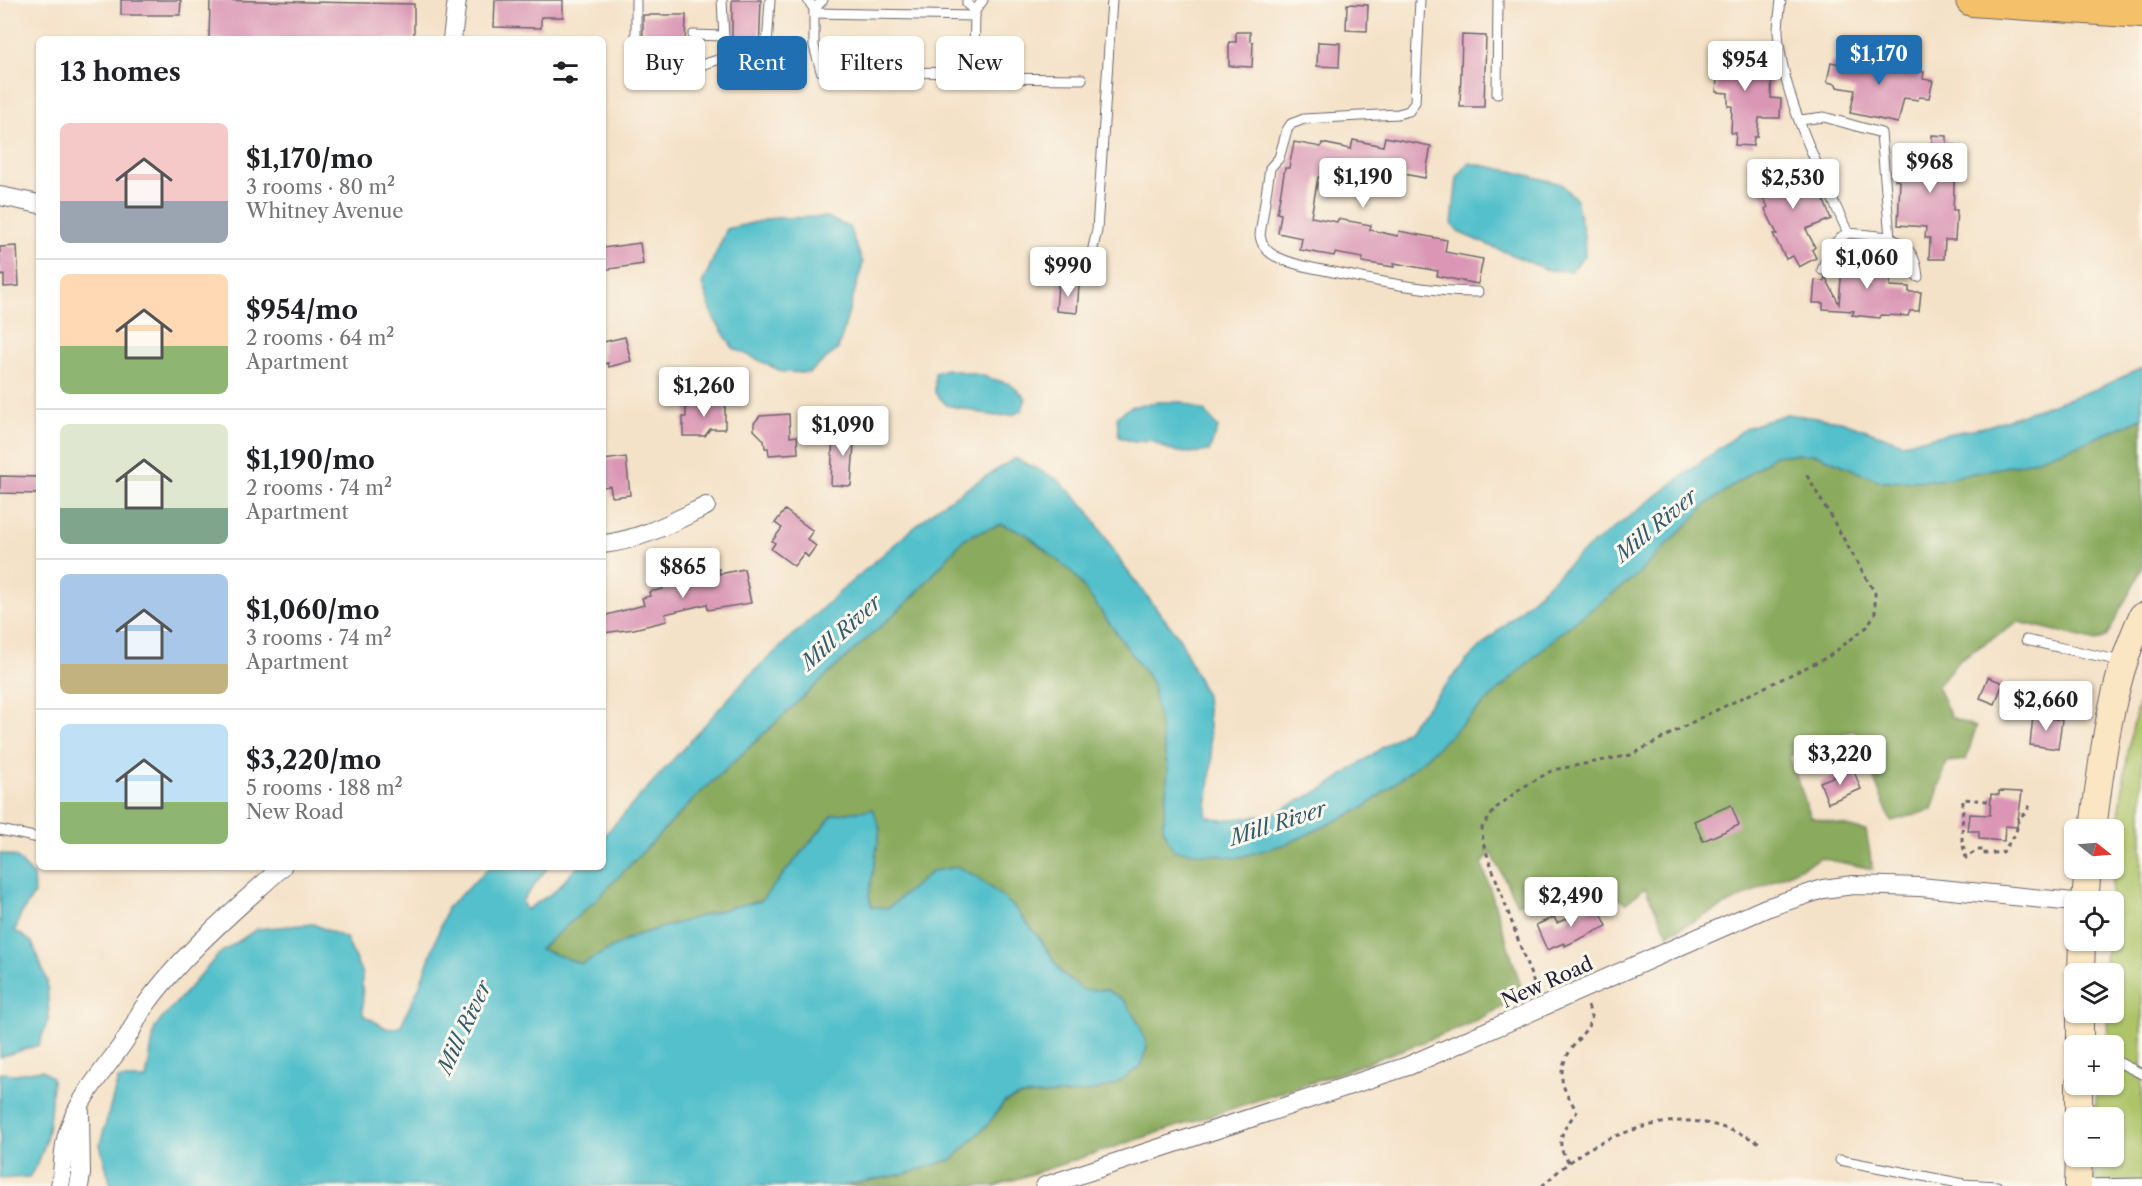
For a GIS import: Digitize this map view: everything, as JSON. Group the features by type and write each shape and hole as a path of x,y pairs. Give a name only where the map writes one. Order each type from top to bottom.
{"highway":[{"path":"1972,0 2142,12"}],"main road":[{"path":"2095,819 2106,735 2124,661 2142,616"},
{"path":"2078,1185 2079,1167"}],"street":[{"path":"452,36 457,0"},
{"path":"0,196 36,203"},
{"path":"606,544 621,542 660,529 706,506"},
{"path":"60,1186 67,1132 96,1078 126,1039 144,1008 169,977 200,945 279,870"},
{"name":"New Road","path":"1045,1186 1408,1066 1766,908 1803,894 1831,887 1853,885 1920,887 2064,901"},
{"path":"79,1186 81,1174 80,1105"}],"lane":[{"path":"636,0 636,47 644,67 678,72 717,60"},
{"path":"722,0 724,36"},
{"path":"768,36 770,0"},
{"path":"808,0 814,11 814,46 819,64"},
{"path":"814,11 823,0"},
{"path":"968,0 967,4 975,13"},
{"path":"975,36 975,13 983,0"},
{"path":"1089,266 1097,230 1112,0"},
{"path":"1420,0 1415,102 1409,111 1398,114 1304,119 1292,124 1287,130 1279,158 1270,168 1260,235 1261,243 1274,256 1299,265 1365,279 1451,292 1478,292"},
{"path":"1497,94 1498,0"},
{"path":"1781,0 1778,32 1786,77 1806,139 1848,233"},
{"path":"814,11 939,19 975,13"},
{"path":"1024,78 1082,79"},
{"path":"1800,120 1824,117 1881,133 1890,237"},
{"path":"1822,270 1840,236 1848,233 1890,237 1907,248 1916,262 1918,277"},
{"path":"2026,640 2124,661"},
{"path":"0,830 36,837"},
{"path":"2124,1065 2142,1074"},
{"path":"1840,1160 1964,1184 1998,1186"},
{"path":"2078,1185 2142,1183"}],"path":[{"path":"1543,1008 1482,843 1482,828 1496,808 1520,789 1553,770 1631,755 1712,712 1828,657 1867,627 1875,612 1875,593 1806,474"},
{"path":"1988,801 1963,799 1962,842 1966,858 1977,850 1985,850 1985,854 2003,852 2016,833 2019,816 2025,814 2032,802"},
{"path":"1569,1162 1562,1154 1560,1141 1566,1125 1577,1112 1561,1079 1563,1064 1592,1020 1587,1002 1587,988"},
{"path":"1542,1186 1579,1155 1617,1135 1657,1123 1698,1121 1741,1133 1760,1143"}],"green space":[{"path":"2142,418 2142,568 2107,636 2097,641 2019,622 1960,659 1937,686 1951,717 1976,727 1966,760 1947,762 1932,810 1891,821 1854,730 1789,756 1811,817 1866,831 1873,869 1820,858 1668,934 1645,888 1626,903 1587,877 1517,904 1491,852 1482,864 1524,996 1465,1026 1326,1078 995,1186 842,1186 905,1174 953,1159 990,1122 1004,1103 1019,1096 1083,1093 1107,990 1083,990 1062,974 1041,940 1012,905 977,877 958,867 933,871 888,908 872,907 869,896 880,829 833,815 761,901 732,907 634,936 582,964 540,949 594,902 695,798 912,598 965,538 1001,524 1026,534 1074,574 1152,682 1168,771 1163,828 1289,843 1365,807 1421,762 1560,633 1636,576 1706,505 1775,455 1816,454 1883,482 1938,480 2025,463 2089,441"},
{"path":"2142,688 2142,1186 2095,1186 2095,1167 2124,1167 2124,1107 2096,1107 2096,1095 2124,1095 2124,1035 2108,1035 2107,1023 2124,1023 2124,963 2105,963 2106,951 2124,951 2124,891 2111,891 2112,879 2124,879 2124,819 2119,819 2135,714"}],"water":[{"path":"1469,163 1561,184 1576,199 1584,235 1585,256 1571,271 1548,270 1460,233 1452,225 1457,177"},
{"path":"826,217 849,227 863,263 838,349 809,373 783,372 733,348 713,317 702,284 727,229 773,218"},
{"name":"Mill River","path":"2142,368 2142,418 2089,441 2025,463 1938,480 1883,482 1816,454 1775,455 1706,505 1636,576 1560,633 1421,762 1365,807 1289,843 1237,858 1173,850 1163,828 1168,771 1152,682 1074,574 1026,534 1001,524 965,538 912,598 695,798 594,902 540,949 582,964 634,936 732,907 761,901 833,815 873,809 880,829 869,896 872,907 888,908 933,871 958,867 977,877 1012,905 1041,940 1062,974 1083,990 1107,990 1125,1001 1140,1025 1147,1047 1140,1067 1114,1085 1083,1093 1019,1096 1004,1102 990,1122 953,1159 905,1174 840,1186 111,1186 100,1144 118,1079 146,1079 155,1027 219,954 257,929 313,924 346,938 362,974 363,1015 388,1029 400,1027 420,985 447,908 487,870 546,870 522,901 526,910 554,892 574,870 606,870 606,834 749,676 843,589 939,506 1015,458 1057,479 1087,509 1125,568 1180,639 1206,696 1212,759 1206,816 1221,820 1271,815 1325,788 1407,730 1468,659 1580,554 1746,428 1786,414 1841,421 1902,443 1988,426 2096,389"},
{"path":"946,369 1010,384 1026,398 1022,410 1013,415 995,416 947,405 935,393 935,373"},
{"path":"1157,402 1183,402 1206,412 1218,428 1209,451 1178,452 1151,440 1134,442 1119,437 1117,417 1130,407"},
{"path":"0,853 16,857 33,875 34,894 20,916 15,931 32,942 47,981 49,1017 39,1045 0,1057"},
{"path":"42,1070 52,1078 50,1117 41,1154 29,1177 0,1179 0,1073 15,1074"}],"building":[{"path":"121,0 181,0 180,15 121,15"},
{"path":"210,0 414,4 414,36 209,36"},
{"path":"495,0 563,0 563,17 541,17 541,28 494,27"},
{"path":"732,0 761,0 760,36 732,36"},
{"path":"1347,4 1368,5 1367,31 1346,30"},
{"path":"643,15 686,15 685,36 643,36"},
{"path":"1236,32 1250,32 1250,41 1253,42 1252,67 1229,66 1229,42 1236,42"},
{"path":"1462,35 1486,36 1484,107 1460,107"},
{"path":"1318,42 1340,43 1339,67 1317,66"},
{"path":"1721,42 1741,43 1740,53 1744,52 1743,68 1772,69 1771,98 1781,99 1780,118 1759,118 1757,137 1754,137 1753,146 1735,145 1736,133 1731,133 1732,106 1728,106 1728,93 1716,92 1717,78 1713,78 1715,51 1720,51"},
{"path":"1840,56 1899,63 1898,67 1924,72 1923,79 1933,81 1929,98 1919,97 1918,100 1904,98 1898,123 1850,113 1855,90 1837,87 1836,84 1827,82 1831,62 1839,64"},
{"path":"1932,135 1947,136 1947,145 1956,145 1953,210 1957,210 1955,240 1945,240 1944,259 1929,259 1930,238 1925,238 1926,227 1898,225 1900,181 1895,180 1897,158 1925,160 1926,144 1932,144"},
{"path":"1385,137 1431,146 1425,178 1378,169 1376,178 1347,173 1346,182 1318,177 1311,217 1371,225 1370,230 1398,236 1399,231 1447,240 1445,252 1483,259 1478,284 1437,276 1438,271 1394,263 1394,267 1362,262 1363,258 1300,250 1302,238 1278,233 1281,214 1277,213 1285,168 1289,168 1294,142 1321,147 1322,143 1351,149 1353,140 1383,146"},
{"path":"1776,161 1780,168 1784,166 1792,182 1813,172 1831,219 1806,229 1815,247 1812,250 1816,258 1799,267 1793,256 1786,259 1773,234 1777,234 1765,209 1768,207 1755,182 1760,179 1756,171"},
{"path":"640,243 643,264 606,270 606,248"},
{"path":"17,246 19,286 4,287 4,275 0,276 0,247"},
{"path":"1843,255 1892,259 1890,286 1909,287 1909,292 1921,292 1919,311 1910,311 1908,316 1881,315 1880,318 1852,315 1854,311 1823,309 1823,303 1813,303 1815,280 1824,281 1825,276 1839,304"},
{"path":"1058,283 1079,285 1077,313 1056,311"},
{"path":"625,337 631,361 609,367 606,363 606,341"},
{"path":"686,401 725,401 725,429 710,429 705,436 683,436"},
{"path":"789,414 790,437 797,436 798,453 769,455 764,440 754,430 754,423 760,416"},
{"path":"833,429 855,430 851,486 831,485"},
{"path":"626,457 630,495 612,497 610,486 606,487 606,460"},
{"path":"0,476 36,477 36,494 0,493"},
{"path":"785,510 813,531 807,539 816,546 808,557 804,553 794,566 771,549 775,543 772,541 782,528 775,523"},
{"path":"719,569 720,574 744,569 751,603 708,610 707,604 665,614 667,621 606,633 606,615 644,605 642,598 650,596 649,592 663,589 661,581"},
{"path":"1988,677 2003,683 1995,704 1980,698"},
{"path":"2033,716 2062,720 2058,749 2030,745"},
{"path":"1853,769 1861,789 1828,803 1820,782"},
{"path":"1999,791 2022,792 2017,827 2005,826 2004,841 1979,839 1979,831 1968,831 1970,814 1990,815 1991,794 1999,795"},
{"path":"1731,805 1739,825 1703,841 1694,821"},
{"path":"1597,905 1607,926 1565,946 1564,943 1547,950 1536,925 1554,917 1557,923"}]}
